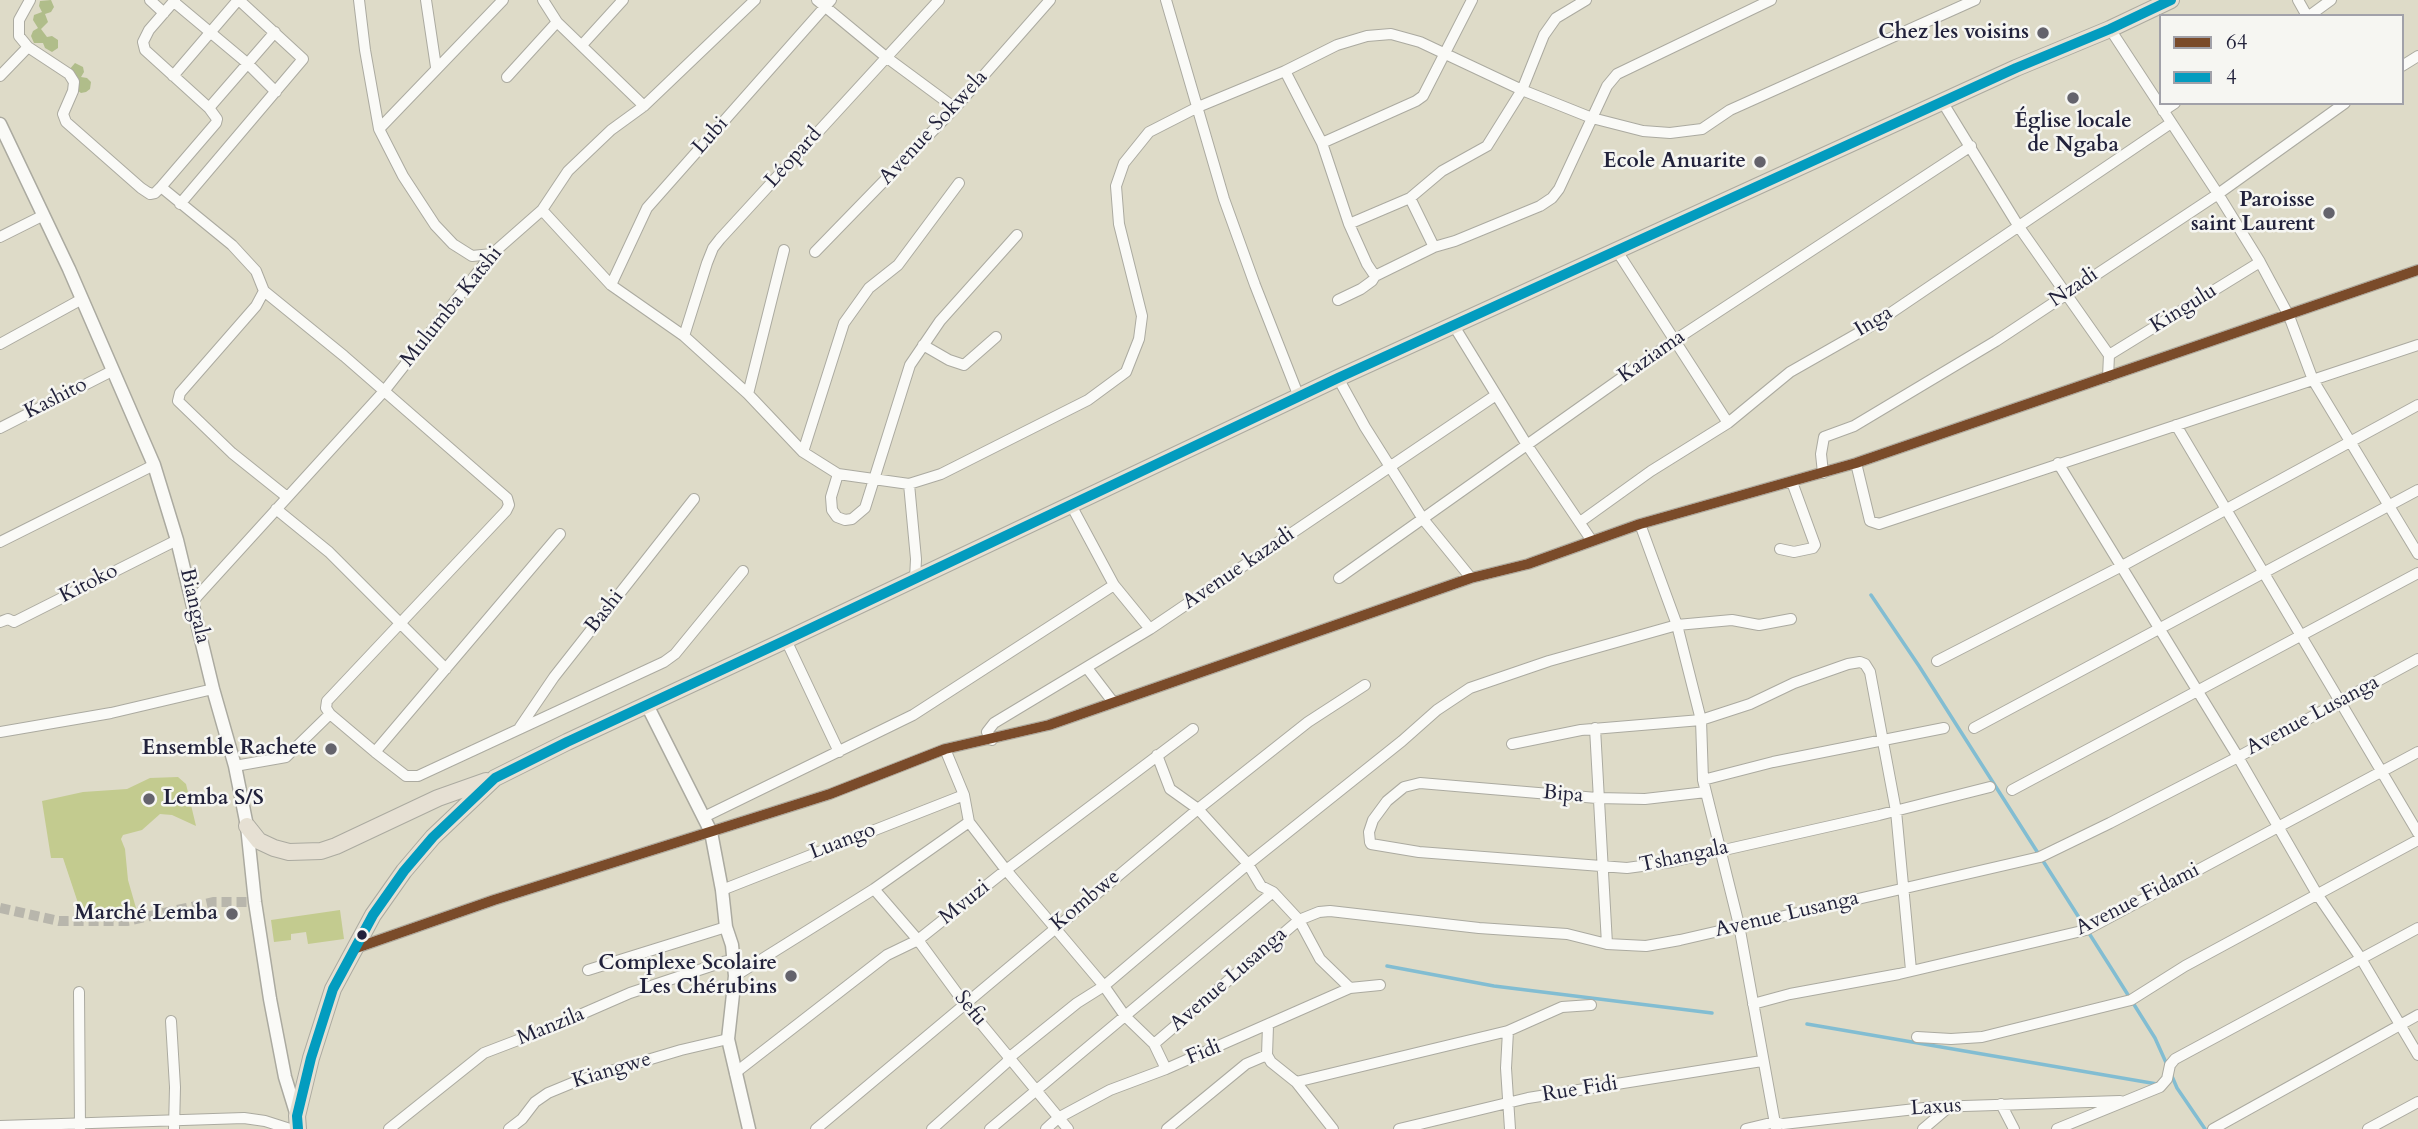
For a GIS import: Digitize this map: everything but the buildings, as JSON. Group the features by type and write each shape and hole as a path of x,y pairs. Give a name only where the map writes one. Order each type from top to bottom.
{"highway":[{"path":"247,826 258,841 274,848 289,852 321,851 439,798 495,778 567,741 1338,378 2015,68 2110,29 2171,0"},
{"path":"295,1125 311,1058 333,989 373,915 433,837 495,778"}],"street":[{"path":"30,0 19,20 19,36 28,47 69,74 75,82 63,114 66,122 150,194 161,187 216,123 216,117 209,108 145,50 145,36 174,1 247,63 276,92"},
{"path":"150,0 164,13"},
{"path":"173,76 239,0 303,59 180,204"},
{"path":"359,0 379,129 403,176 435,225 453,244 472,256 492,254"},
{"path":"426,0 436,67"},
{"path":"379,129 503,0"},
{"path":"543,0 557,22 644,106"},
{"path":"582,45 623,0"},
{"name":"Mulumba Katshi","path":"193,601 385,390 492,254 541,209 568,171 611,130 644,106 755,0"},
{"name":"Léopard","path":"684,336 713,247 939,0"},
{"name":"Avenue Sokwela","path":"815,252 955,108 1050,0"},
{"path":"1166,0 1224,199 1299,397"},
{"path":"1322,143 1416,101 1428,90 1472,0"},
{"path":"1349,225 1410,198 1442,172 1487,146 1522,90 1544,35 1556,18 1586,0"},
{"path":"1338,300 1361,289 1375,276 1434,247 1540,206 1552,198 1559,189 1607,86 1617,74 1771,0"},
{"path":"541,209 611,285 684,336 748,394 803,452 838,474 909,484 941,474 1056,417 1088,400 1126,372 1139,339 1142,316 1119,224 1116,186 1124,163 1149,132 1198,107 1285,71 1337,45 1367,36 1391,34 1420,42 1522,90 1592,118 1643,131 1670,133 1702,129 1730,110 1975,0"},
{"path":"2311,14 2331,0"},
{"path":"824,2 886,57 955,108"},
{"name":"Lubi","path":"611,285 646,208 824,2"},
{"path":"508,77 557,22"},
{"path":"2110,29 2159,105"},
{"path":"209,108 275,32"},
{"path":"0,76 28,47"},
{"path":"1285,71 1322,143 1349,225 1375,276"},
{"path":"1943,103 2019,227 2109,355 2108,377"},
{"path":"2159,105 2260,262 2289,316 2313,380 2418,554"},
{"path":"2163,111 2172,105"},
{"name":"Nzadi","path":"1824,473 1821,454 1824,437 1854,426 1996,341 2218,194 2342,105"},
{"name":"Inga","path":"1580,522 1651,471 1728,423 1790,372 1876,323 2171,123"},
{"name":"Biangala","path":"0,124 82,299 154,465 177,540 213,689 235,766 247,826 270,999 295,1125"},
{"name":"Kaziama","path":"1339,578 1675,340 1971,146"},
{"path":"803,452 844,323 869,288 898,265 959,183"},
{"path":"161,187 232,245 256,271 264,291 385,390 507,498 509,505 506,511 327,701 326,708 330,714 406,776 418,776 671,658 743,571"},
{"path":"1410,198 1434,247"},
{"path":"0,237 42,216"},
{"path":"838,474 830,504 837,517 845,520 860,514 865,508 910,365 940,321 1017,235"},
{"path":"748,394 784,250"},
{"path":"1617,251 1728,423"},
{"name":"Kingulu","path":"2109,355 2260,262"},
{"path":"356,948 494,900 830,794 945,749 1049,725 1471,578 1528,564 1640,524 1856,463 2418,270"},
{"path":"264,291 256,306 180,393 177,401 232,453 286,497"},
{"path":"0,344 82,299"},
{"path":"1454,326 1527,445 1592,541"},
{"path":"923,345 964,365 996,337"},
{"path":"1856,463 1870,521 1879,524 2418,345"},
{"name":"Kashito","path":"0,428 112,371"},
{"path":"1338,378 1423,519 1471,578"},
{"name":"Avenue kazadi","path":"992,740 987,732 994,723 1150,629 1496,395"},
{"path":"1937,661 2122,566 2418,405"},
{"path":"2176,425 2418,833"},
{"path":"2058,463 2238,757 2316,894 2360,957 2418,1055"},
{"path":"0,542 154,465"},
{"path":"1780,549 1794,552 1813,548 1815,545 1792,482"},
{"path":"909,484 916,559 915,579"},
{"path":"1975,728 2418,490"},
{"name":"Bashi","path":"520,727 554,677 694,499"},
{"path":"1072,505 1114,585 1150,629"},
{"path":"276,509 329,552 446,669"},
{"path":"1640,524 1677,625 1701,720 1703,779 1739,925 1775,1126"},
{"path":"375,752 560,534"},
{"name":"Kitoko","path":"0,622 8,619 14,622 177,540"},
{"path":"2012,790 2418,573"},
{"path":"705,817 913,715 1114,585"},
{"path":"932,1129 1010,1057 1070,1008 1104,986 1437,710 1470,688 1549,661 1677,625 1732,620 1759,625 1791,619"},
{"path":"786,640 839,752"},
{"name":"Avenue Lusanga","path":"1154,1044 1299,920 1319,912 1567,934 1607,944 1646,946 2040,857 2238,757 2418,659"},
{"path":"1512,744 1595,728 1701,720 1749,704 1794,683 1860,662 1865,664 1870,672 1896,811 1911,970"},
{"path":"1087,667 1113,702"},
{"name":"Kombwe","path":"816,1129 1198,809 1308,722 1365,685"},
{"path":"0,732 111,713 213,689"},
{"path":"647,705 711,832 726,927 732,945 735,976 729,1039 748,1129"},
{"path":"235,766 286,757 330,714"},
{"path":"1595,728 1607,944"},
{"path":"1703,779 1773,762 1944,728"},
{"name":"Mvuzi","path":"735,1073 887,956 918,940 1193,729"},
{"path":"945,749 964,795 969,822 1104,986 1125,1016 1154,1044 1167,1069"},
{"name":"Avenue Fidami","path":"1753,1003 2052,940 2086,930 2418,752"},
{"path":"1157,754 1170,789 1198,809 1248,864 1261,886 1273,892 1299,920 1320,958 1350,988"},
{"name":"Bipa","path":"1371,844 1369,832 1379,811 1404,787 1420,783 1597,798 1645,799 1706,792"},
{"name":"Tshangala","path":"1371,844 1419,852 1604,867 1638,867 1671,862 1896,811 1990,787"},
{"name":"Luango","path":"722,890 964,795"},
{"path":"735,976 874,889 969,822"},
{"path":"1916,1037 1982,1037 2131,1000 2185,966 2418,840"},
{"name":"Sefu","path":"874,889 918,940 965,1004 1068,1129"},
{"path":"990,1129 1273,892"},
{"path":"588,970 726,927"},
{"path":"2057,1129 2160,1087 2167,1079 2168,1069 2175,1059 2418,928"},
{"name":"Manzila","path":"389,1129 484,1053 630,993 733,960"},
{"name":"Fidi","path":"1046,1129 1058,1118 1110,1090 1167,1069 1350,988 1380,985"},
{"path":"79,992 80,1126"},
{"path":"1296,1082 1508,1031 1557,1008 1591,1005"},
{"path":"2213,1129 2418,1014"},
{"path":"171,1021 174,1125"},
{"path":"1268,1026 1267,1055 1271,1062 1296,1082 1333,1129"},
{"path":"1508,1031 1506,1068 1510,1129"},
{"name":"Kiangwe","path":"509,1129 523,1124 535,1102 548,1093 577,1081 681,1050 729,1039"},
{"path":"1167,1129 1246,1065 1267,1055"},
{"name":"Rue Fidi","path":"1399,1129 1510,1102 1762,1061"},
{"name":"Laxus","path":"1746,1129 1933,1107 2127,1101"},
{"path":"2368,1129 2418,1102"},
{"path":"2001,1104 2014,1129"},
{"path":"1923,1129 1949,1107"},
{"path":"0,1126 174,1125 244,1118 295,1125"}],"green space":[{"path":"51,0 54,7 51,12 45,14 48,22 41,29 47,37 52,36 58,40 58,48 52,52 45,48 43,43 34,43 31,36 38,28 33,20 34,15 42,12 40,1"},
{"path":"75,63 83,67 81,77 91,82 90,89 86,92 77,90 76,82 79,78 74,78 69,70"},
{"path":"178,777 186,784 196,826 172,815 160,814 142,830 123,835 121,839 125,849 128,880 138,915 95,917 81,912 63,858 51,858 42,801 83,792 127,789 150,778"},
{"path":"340,910 344,939 308,944 306,932 291,934 291,940 274,942 271,920"}],"waterway":[{"path":"1871,595 2113,971 2155,1038 2168,1067"},
{"path":"1387,966 1494,986 1712,1013"},
{"path":"1807,1024 2157,1084"},
{"path":"2171,1074 2177,1088 2205,1129"}],"tunnel":[{"path":"0,908 59,921 127,921 214,902 255,902"}],"transit line":[{"name":"4","path":"298,1129 297,1116 311,1058 333,989 373,915 404,871 433,837 495,778 1338,378 2016,68 2171,0"},
{"name":"64","path":"356,948 494,900 830,794 945,749 1049,725 1471,578 1528,564 1640,524 1856,463 2418,270"}],"place":[{"name":"Chez les voisins","path":"2043,33"},
{"name":"Église locale de Ngaba","path":"2073,98"},
{"name":"Ecole Anuarite","path":"1760,162"},
{"name":"Paroisse saint Laurent","path":"2329,213"},
{"name":"Ensemble Rachete","path":"331,749"},
{"name":"Lemba S/S","path":"149,799"},
{"name":"Marché Lemba","path":"232,914"},
{"name":"Complexe Scolaire Les Chérubins","path":"791,976"}]}
